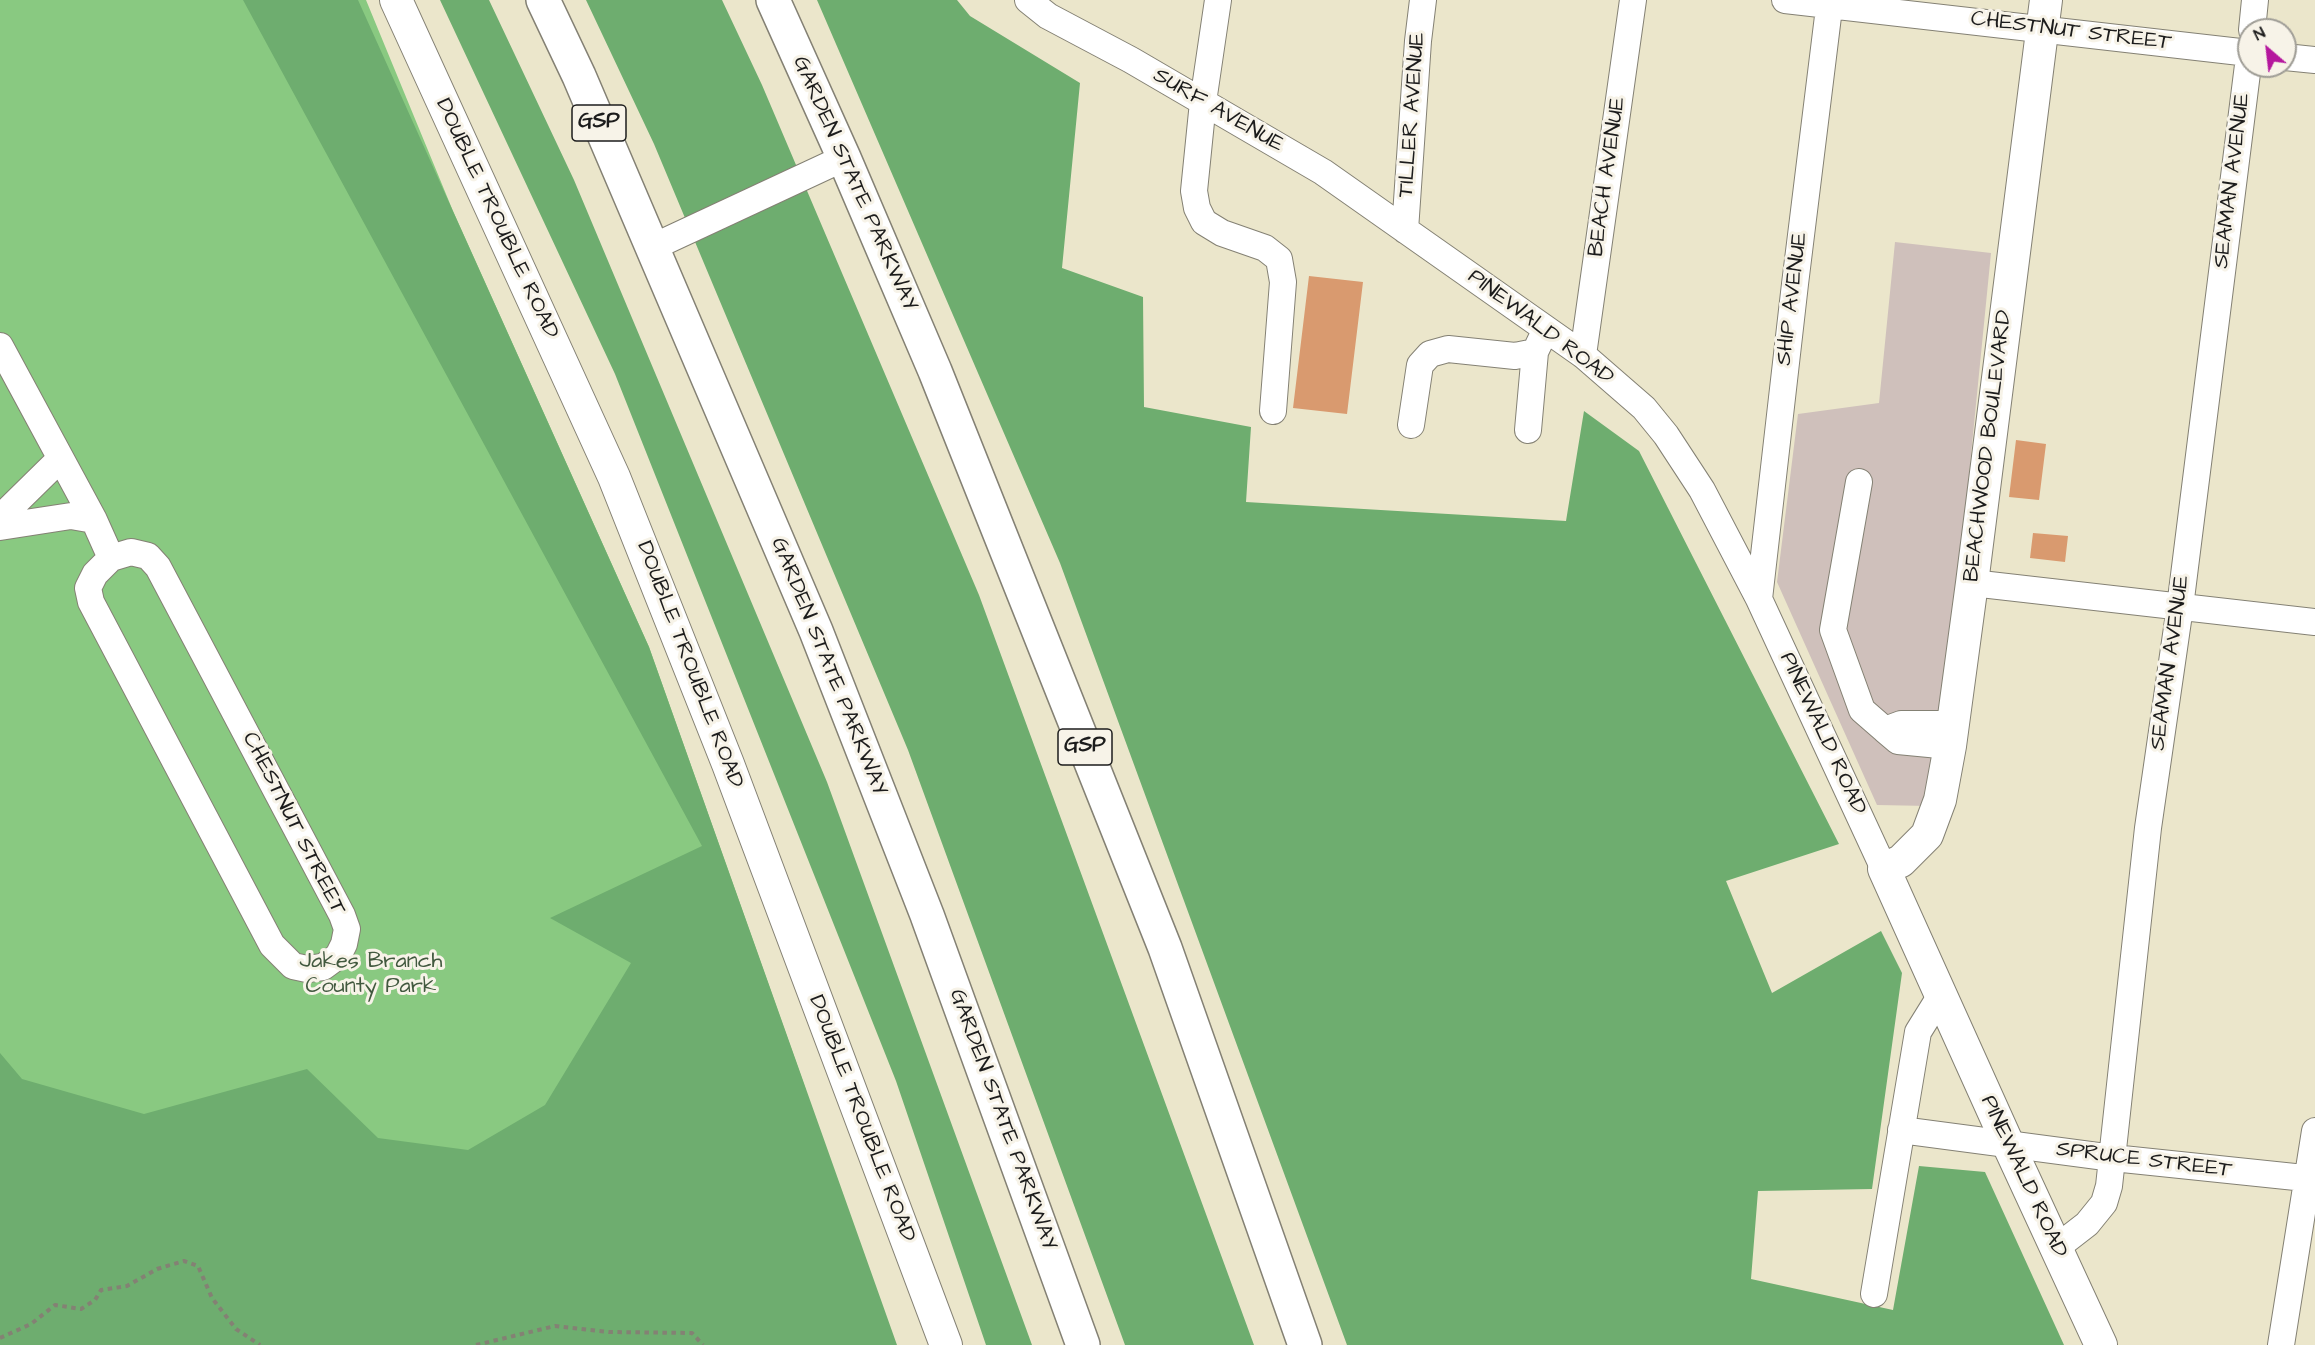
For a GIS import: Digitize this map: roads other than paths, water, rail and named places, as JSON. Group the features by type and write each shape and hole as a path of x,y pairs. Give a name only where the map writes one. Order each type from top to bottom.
{"highway":[{"name":"GARDEN STATE PARKWAY","path":"543,0 579,76 653,247 816,631 923,904 1083,1345"},
{"name":"GARDEN STATE PARKWAY","path":"772,0 844,158 935,371 1165,948 1305,1345"}],"main road":[{"name":"DOUBLE TROUBLE ROAD","path":"396,0 614,477 732,775 946,1345"},
{"name":"BEACHWOOD BOULEVARD","path":"1884,869 1900,861 1927,836 1940,800 1972,583 2044,15"},
{"name":"PINEWALD ROAD","path":"1884,869 2101,1345"}],"street":[{"path":"1218,0 1203,102 1194,191 1203,222 1222,233 1265,248 1279,259 1283,282 1273,411"},
{"name":"TILLER AVENUE","path":"1405,230 1423,0"},
{"name":"BEACH AVENUE","path":"1583,355 1633,0"},
{"name":"CHESTNUT STREET","path":"1785,0 2044,15 2237,53"},
{"path":"2253,18 2255,0"},
{"name":"SURF AVENUE","path":"1032,2 1048,16 1131,60 1323,172 1405,230"},
{"name":"SHIP AVENUE","path":"1759,599 1830,2"},
{"path":"2297,58 2315,60"},
{"name":"SEAMAN AVENUE","path":"2056,1248 2088,1224 2104,1203 2109,1186 2148,828 2180,607 2246,78"},
{"path":"653,247 844,158"},
{"name":"PINEWALD ROAD","path":"1405,230 1541,340 1583,355 1644,408 1666,435 1702,490 1759,599 1884,869"},
{"path":"1411,425 1420,365 1430,354 1448,350 1515,356 1541,340"},
{"path":"1528,430 1541,340"},
{"path":"0,346 94,520 111,558"},
{"path":"0,515 8,511 60,459"},
{"path":"1859,482 1833,630 1862,710 1885,730 1901,724 1951,735"},
{"path":"0,527 70,516 94,520"},
{"name":"CHESTNUT STREET","path":"131,552 148,556 158,567 337,906 347,929 344,944 338,956 323,967 307,969 293,966 272,945 91,602 88,588 94,574 111,558 131,552"},
{"path":"1972,583 2315,622"},
{"path":"1874,1294 1918,1032 1941,995"},
{"name":"SPRUCE STREET","path":"1901,1130 2113,1158 2311,1179"},
{"path":"2281,1345 2311,1179 2315,1131"}],"park label":[{"name":"Jakes Branch County Park","path":"371,974"}]}
